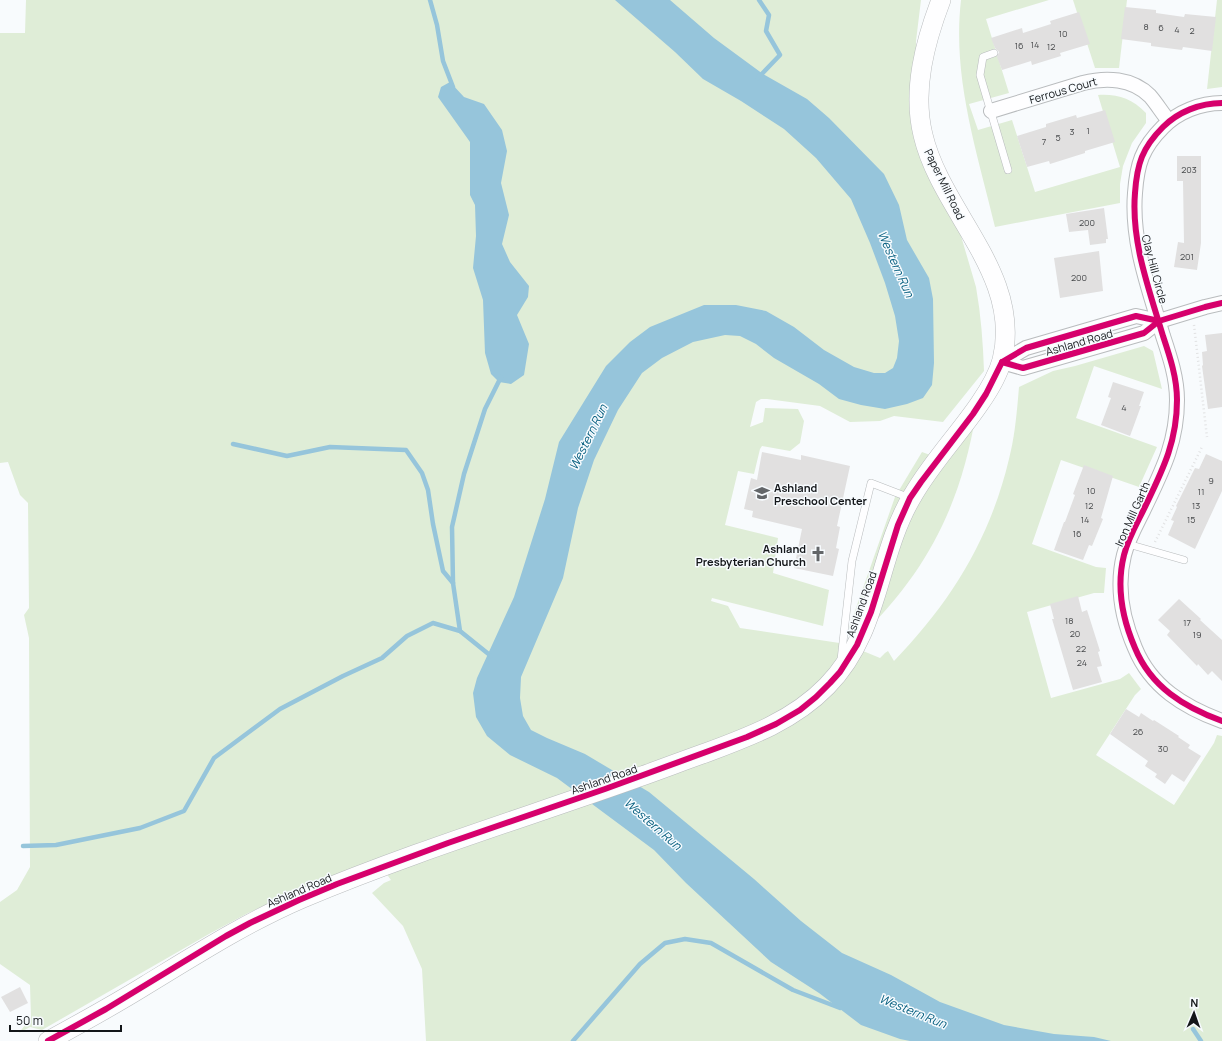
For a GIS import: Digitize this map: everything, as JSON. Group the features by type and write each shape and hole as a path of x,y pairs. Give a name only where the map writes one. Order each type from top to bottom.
{"main road":[{"name":"Paper Mill Road","path":"941,0 922,65 919,96 920,122 923,139 934,166 951,201 981,252 1000,294 1005,328 1002,362"},
{"name":"Ashland Road","path":"48,1041 106,1009 226,936 286,906 337,884 651,773 747,737 776,724 800,710 816,697 840,672 857,645 866,626 896,531 910,498 973,414 986,394 1002,362"}],"street":[{"name":"Ferrous Court","path":"991,111 1083,83 1108,79 1122,81 1136,86 1149,96 1168,121"},
{"name":"Clay Hill Circle","path":"1159,321 1140,258 1135,230 1134,201 1136,176 1141,156 1152,137 1168,121 1189,109 1211,103 1222,103"},
{"name":"Ashland Road","path":"1002,362 1026,348 1136,316 1159,321 1222,303"},
{"name":"Iron Mill Garth","path":"1159,321 1175,380 1177,399 1176,421 1173,442 1164,466 1128,544 1122,569 1120,593 1123,616 1138,656 1149,672 1164,689 1179,702 1201,714 1222,721"}],"lane":[{"path":"994,53 983,57 980,75 1008,170"},
{"path":"840,672 843,632 852,561 871,483 910,498"},
{"path":"1128,544 1184,560"}],"path":[{"path":"1194,322 1207,437"},
{"path":"1151,551 1202,447"}],"green space":[{"path":"26,0 921,0 916,41 916,83 976,287 982,329 984,371 943,422 894,416 880,421 850,422 820,406 767,399 761,399 756,402 750,427 763,422 765,408 798,409 804,421 800,443 790,451 762,446 754,474 738,471 725,525 778,538 773,573 829,590 823,626 712,598 711,601 728,606 740,628 846,644 880,658 888,651 894,661 915,639 933,616 966,568 979,543 1001,488 1009,459 1017,414 1019,387 1053,371 1144,346 1153,351 1162,389 1094,366 1076,418 1157,447 1139,487 1061,460 1032,544 1096,567 1106,568 1104,593 1094,593 1027,612 1051,698 1120,679 1129,673 1141,689 1135,695 1096,755 1174,805 1214,743 1217,735 1222,736 1222,1041 426,1041 422,969 403,926 372,893 384,883 391,880 377,861 290,894 248,913 42,1030 30,1027 19,1033 31,1017 30,985 0,964 0,902 17,890 30,867 29,638 24,615 29,608 28,503 20,495 8,462 0,463 0,33 25,33"},
{"path":"961,0 1049,0 986,19 1009,93 969,104 978,130 1012,120 1035,192 1120,167 1098,95 1112,95 1124,98 1135,104 1146,113 1146,123 1132,143 1123,166 1120,184 1120,203 995,227 974,142 963,86 959,29"},
{"path":"1073,0 1127,0 1119,68 1095,68"},
{"path":"1217,0 1222,0 1222,87 1207,89"},
{"path":"976,413 961,478 938,535 904,588 860,637 849,628 895,497 922,452 941,459"}],"water":[{"name":"Western Run","path":"615,0 670,0 714,38 763,74 807,99 829,118 884,174 899,205 907,240 929,278 933,299 934,363 932,385 923,398 907,404 885,409 861,405 839,399 819,384 774,358 756,344 740,336 725,335 693,342 662,358 642,373 618,410 594,460 578,508 563,578 521,677 520,698 523,716 531,730 585,754 649,792 754,879 801,921 842,953 891,975 940,1002 1004,1025 1054,1034 1094,1037 1111,1041 910,1041 900,1039 861,1025 819,993 771,962 686,883 654,850 557,778 510,755 487,736 476,717 473,693 477,678 514,597 545,499 559,442 606,366 630,342 650,327 704,305 736,305 766,311 794,327 824,350 854,367 874,373 885,373 893,368 897,358 899,341 895,316 885,283 870,243 851,199 816,158 784,129 741,101 703,79 675,52"},
{"path":"450,82 464,97 484,104 502,130 507,151 501,183 509,215 502,244 510,262 529,286 528,297 517,315 529,344 524,375 511,384 499,382 491,374 485,353 483,300 473,268 476,236 475,205 470,195 470,142 438,97 441,87"}],"building":[{"path":"1125,7 1156,10 1156,13 1184,17 1185,14 1216,17 1212,51 1183,47 1182,50 1151,46 1151,43 1121,39"},
{"path":"1079,12 1090,44 1060,53 1061,56 1032,65 1031,61 1002,70 997,57 999,52 995,48 991,38 1022,28 1023,33 1051,24 1050,21"},
{"path":"1105,110 1115,142 1050,164 1049,161 1027,167 1017,136 1046,127 1046,124 1076,115 1077,118"},
{"path":"1177,156 1201,156 1201,243 1197,270 1174,267 1178,242 1184,243 1183,181 1177,181"},
{"path":"1104,208 1108,239 1106,239 1106,243 1090,245 1088,230 1069,232 1066,214"},
{"path":"1099,251 1103,291 1060,298 1054,258"},
{"path":"1222,333 1222,407 1208,409 1202,366 1202,352 1207,351 1205,335"},
{"path":"1113,382 1144,392 1139,406 1141,406 1130,436 1101,425 1111,398 1108,397"},
{"path":"762,452 801,460 801,455 850,466 837,526 840,527 836,548 839,549 833,576 794,568 802,529 752,517 753,511 744,509 751,478 757,480"},
{"path":"1206,454 1222,461 1222,491 1195,549 1168,535 1174,521 1171,520 1177,507 1176,506 1195,468 1199,469"},
{"path":"1084,465 1113,476 1101,518 1103,519 1092,546 1089,545 1083,560 1054,550 1075,495 1073,494"},
{"path":"1078,596 1082,612 1087,610 1100,651 1098,652 1102,666 1097,667 1102,682 1073,690 1052,619 1054,619 1050,604"},
{"path":"1179,599 1222,640 1222,681 1212,671 1208,675 1198,664 1197,666 1167,635 1170,631 1158,620"},
{"path":"1126,709 1139,717 1141,713 1153,721 1154,720 1179,736 1178,737 1190,745 1188,748 1201,756 1184,782 1172,774 1165,784 1155,777 1157,774 1145,766 1148,761 1110,734"},
{"path":"20,987 28,1003 10,1012 1,997"}],"waterway":[{"path":"430,0 437,25 443,61 453,87"},
{"path":"758,78 780,55 766,31 769,15 759,0"},
{"path":"491,656 460,631 453,583 452,527 464,474 485,409 501,377"},
{"path":"233,444 287,456 330,447 406,450 422,473 428,490 433,524 443,571 453,583"},
{"path":"23,846 56,845 140,828 184,811 214,758 280,709 343,676 382,658 407,636 433,623 460,631"},
{"path":"573,1041 640,964 665,943 685,939 711,943 793,990 840,1008"},
{"path":"1193,1029 1201,1041"}],"cycle path":[{"path":"1222,103 1214,103 1190,109 1175,117 1163,127 1145,149 1137,173 1134,211 1138,247 1147,283 1173,368 1177,400 1174,431 1167,458 1150,497 1132,532 1124,555 1121,579 1122,602 1130,637 1142,662 1150,674 1170,694 1182,702 1222,721"},
{"path":"1002,362 1023,368 1144,333 1159,321 1222,303"},
{"path":"48,1041 106,1009 226,936 299,900 337,884 448,843 605,789 747,737 776,724 800,710 816,697 840,672 857,645 871,612 898,525 910,498 973,414 986,394 1002,362 1026,348 1136,316 1159,321"}],"place":[{"name":"Ashland Preschool Center","path":"762,493"},
{"name":"Ashland Presbyterian Church","path":"818,554"}]}
